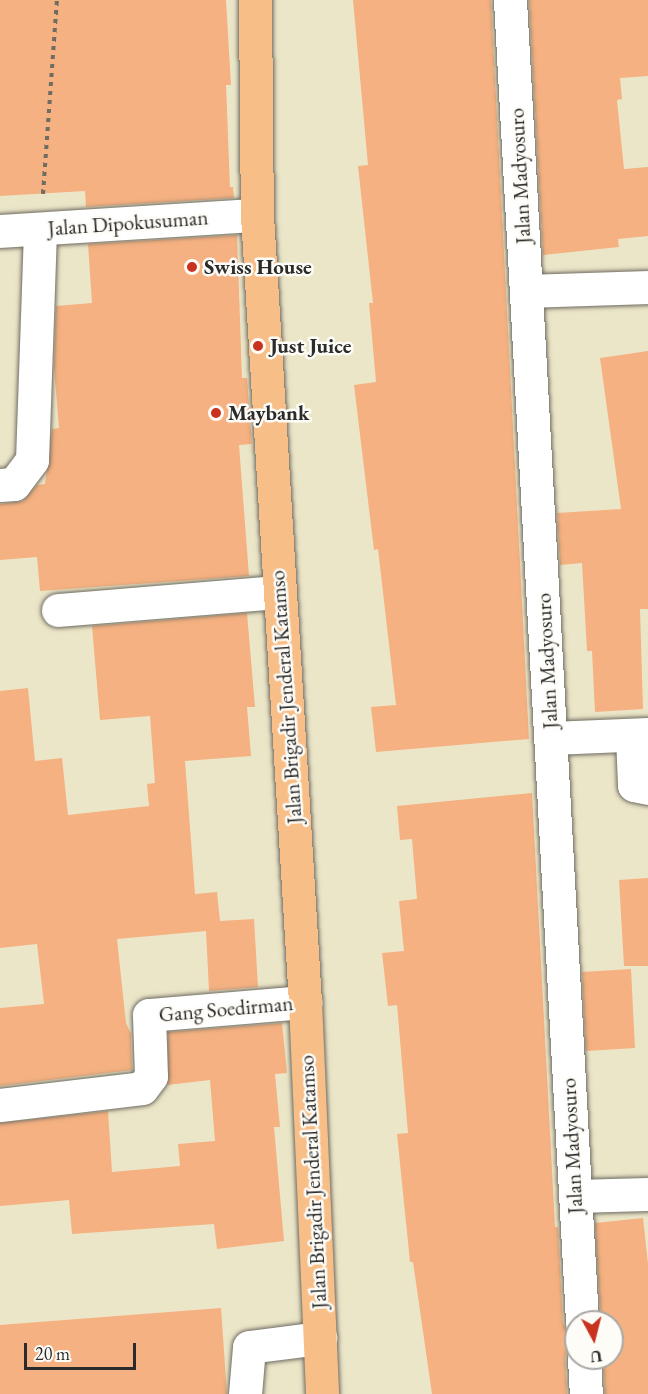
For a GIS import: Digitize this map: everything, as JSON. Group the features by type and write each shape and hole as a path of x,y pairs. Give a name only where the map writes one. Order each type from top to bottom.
{"main road":[{"name":"Jalan Brigadir Jenderal Katamso","path":"255,0 257,215 305,1002 322,1394"}],"street":[{"name":"Jalan Madyosuro","path":"510,0 581,1310"},
{"name":"Jalan Dipokusuman","path":"0,231 257,215"},
{"path":"0,485 14,484 32,460 40,229"},
{"path":"526,291 648,287"},
{"path":"58,610 279,592"},
{"path":"551,738 640,734 634,785 648,788"},
{"name":"Gang Soedirman","path":"0,1105 142,1088 151,1076 149,1015 305,1002"},
{"path":"574,1196 648,1194"},
{"path":"245,1394 249,1347 320,1338"},
{"path":"585,1370 586,1394"}],"path":[{"path":"40,229 57,0"}],"building":[{"path":"0,0 226,0 231,85 226,85 230,187 233,187 234,198 86,207 85,191 0,196"},
{"path":"353,0 491,0 529,739 376,752 371,707 396,705 378,549 374,550 354,385 376,382 369,303 373,303 358,166 368,165"},
{"path":"529,0 648,0 648,76 620,78 622,99 617,100 624,169 648,167 648,236 618,239 619,247 543,255"},
{"path":"237,235 242,378 247,378 252,444 239,445 249,576 40,591 37,557 0,560 0,504 23,501 37,485 45,484 52,429 59,428 54,367 56,306 92,303 88,244"},
{"path":"648,351 648,609 640,609 643,709 595,712 592,651 587,651 582,563 560,565 557,513 621,509 600,358"},
{"path":"247,613 255,707 247,707 251,756 185,761 195,894 217,892 220,921 254,919 258,987 209,991 206,931 117,939 126,1023 131,1034 132,1070 0,1086 0,1008 44,1004 37,944 0,948 0,691 28,688 35,761 62,758 68,815 149,806 147,784 155,783 150,716 100,720 92,626"},
{"path":"532,793 555,1227 558,1227 567,1394 432,1394 413,1262 410,1262 397,1134 408,1133 397,1005 388,1006 382,953 404,951 399,901 417,899 412,839 400,840 397,806"},
{"path":"648,878 648,966 624,966 619,880"},
{"path":"631,969 635,1048 586,1051 582,972"},
{"path":"282,1023 287,1073 275,1074 280,1127 274,1127 284,1241 217,1249 214,1224 72,1234 69,1200 0,1206 0,1123 108,1111 112,1172 180,1166 178,1144 215,1141 210,1080 167,1085 168,1032"},
{"path":"643,1218 648,1264 648,1394 605,1394 604,1370 624,1370 624,1310 600,1310 595,1223"},
{"path":"221,1308 227,1394 0,1394 0,1325"}],"place":[{"name":"Swiss House","path":"192,267"},
{"name":"Just Juice","path":"258,346"},
{"name":"Maybank","path":"216,413"}]}
